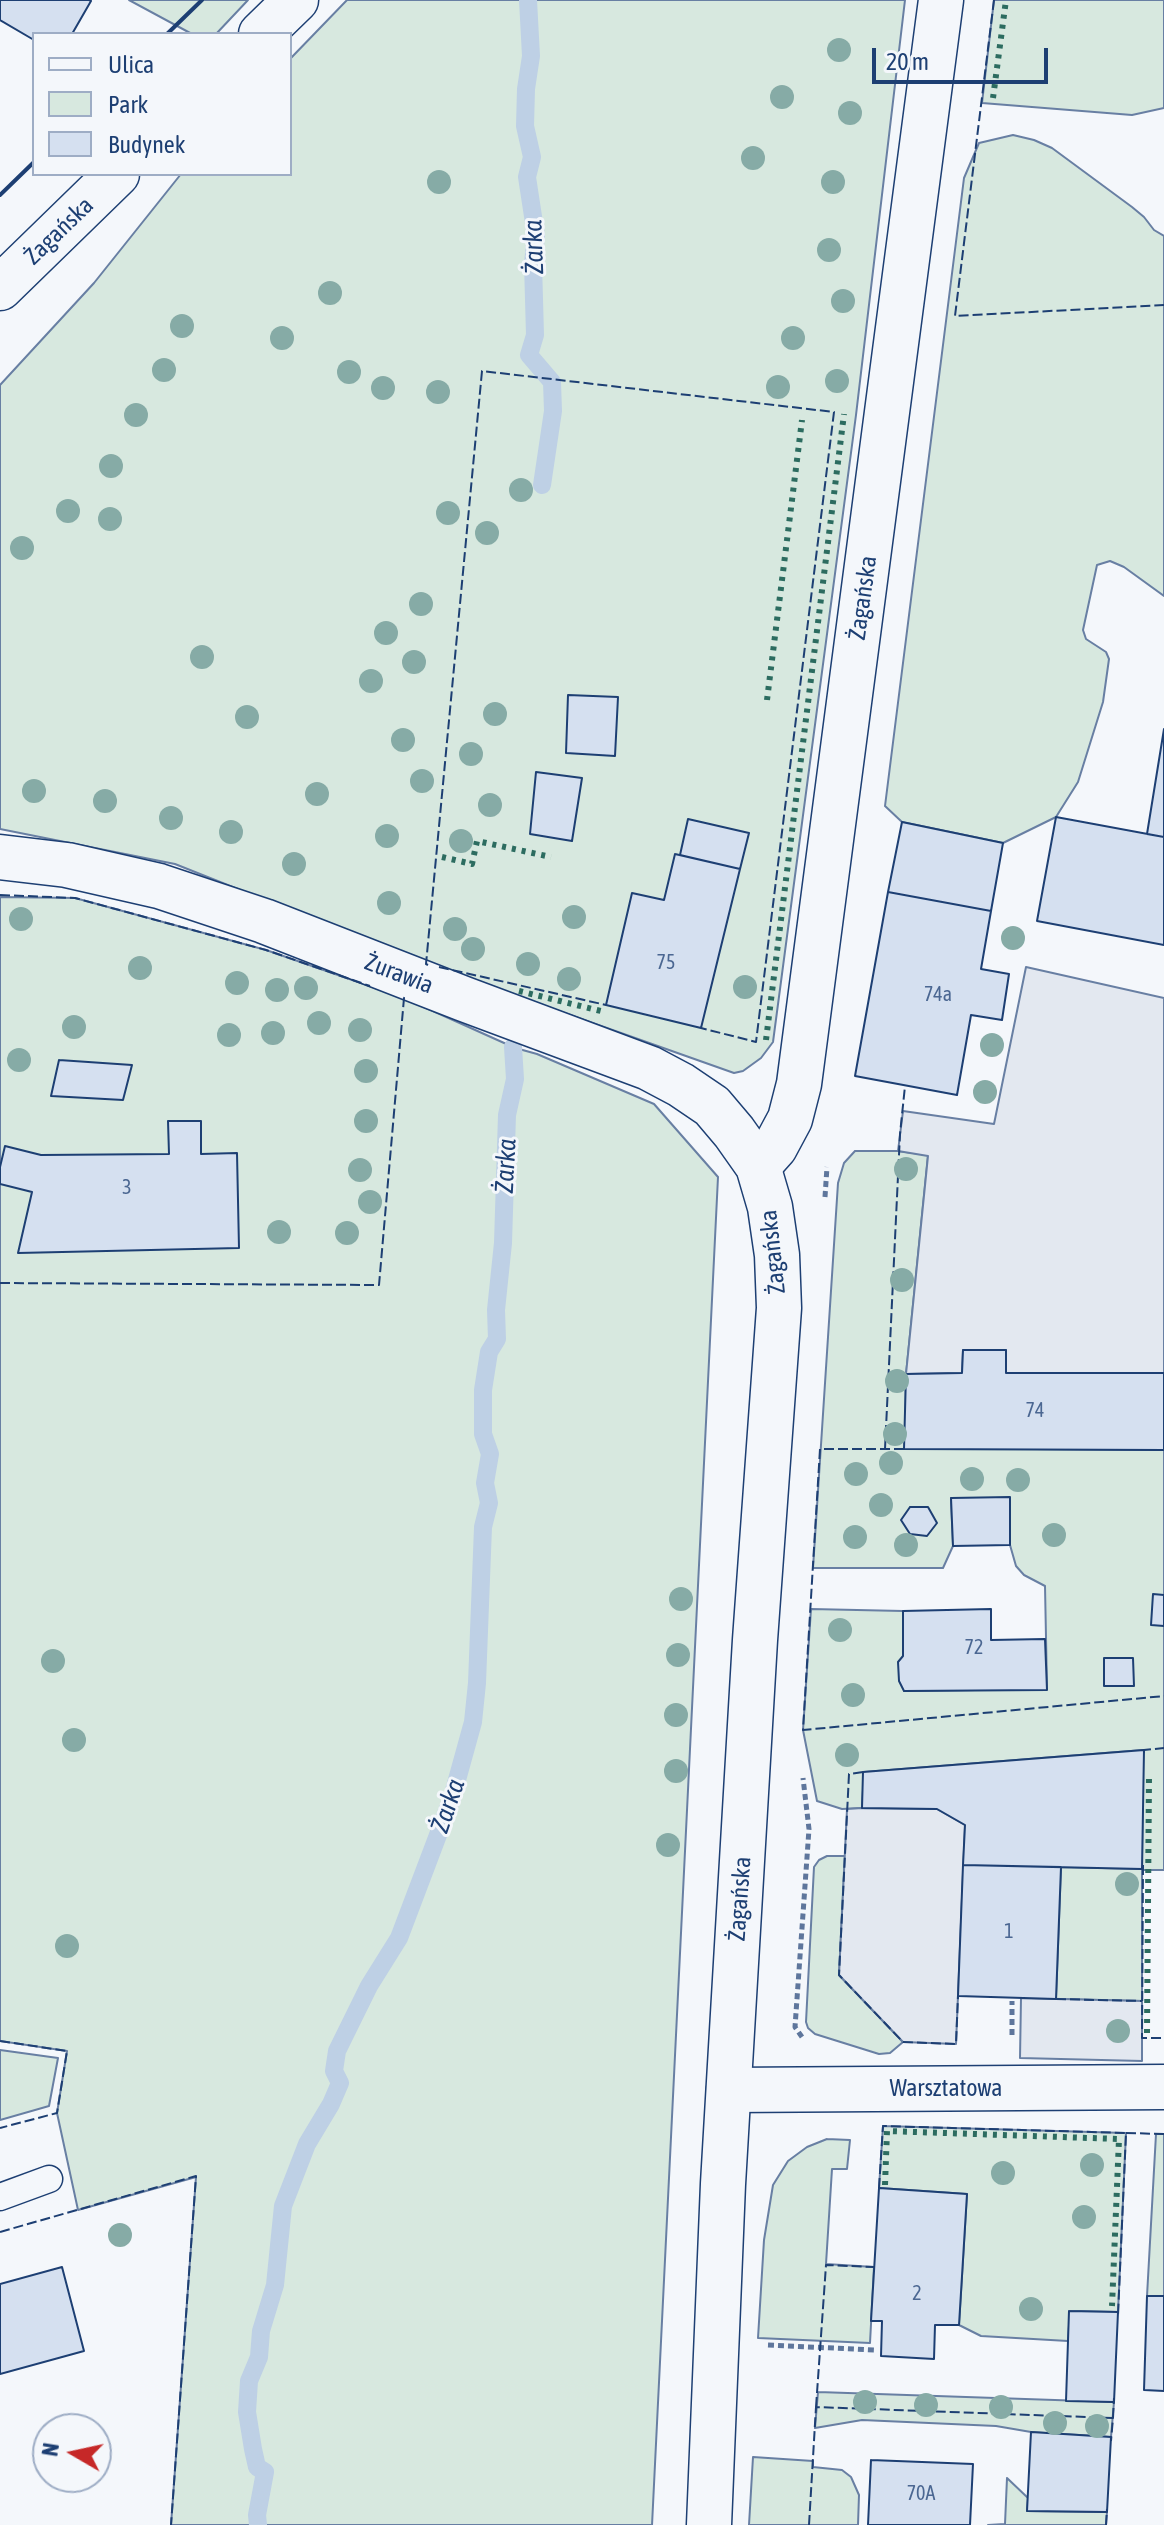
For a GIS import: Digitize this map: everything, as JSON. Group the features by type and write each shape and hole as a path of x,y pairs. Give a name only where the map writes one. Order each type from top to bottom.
{"street":[{"path":"263,32 296,0"},
{"name":"Żagańska","path":"709,2525 729,2090 755,1640 779,1308 777,1255 770,1207 758,1166 775,1147 790,1119 799,1084 941,0"},
{"name":"Żagańska","path":"0,288 115,176"},
{"name":"Żurawia","path":"0,857 67,865 159,886 264,921 649,1068 712,1106 758,1166"},
{"name":"Warsztatowa","path":"729,2090 1164,2087"}],"lane":[{"path":"0,2197 49,2179"}],"path":[{"path":"802,1767 809,1829 795,2027 805,2041"},
{"path":"765,2345 874,2350"}],"green space":[{"path":"129,0 248,0 218,32 188,32"},
{"path":"347,0 905,0 856,415 773,1042 761,1058 743,1071 734,1073 426,964 175,864 0,829 0,385 94,283 179,176 292,176 292,57"},
{"path":"994,0 1164,0 1164,108 1132,115 982,103"},
{"path":"1013,135 1052,148 1132,207 1164,236 1164,596 1124,567 1110,561 1097,565 1083,630 1086,639 1106,652 1109,659 1103,702 1078,782 1056,817 1003,843 902,822 885,806 964,178 979,143"},
{"path":"0,897 75,898 266,950 404,998 513,1047 513,1079 505,1116 501,1232 494,1310 497,1337 487,1352 481,1389 481,1433 488,1454 483,1483 488,1503 481,1526 477,1682 469,1738 451,1799 399,1937 368,1986 336,2051 333,2071 339,2083 331,2103 306,2143 282,2206 274,2285 260,2331 257,2357 247,2381 246,2412 255,2467 264,2473 256,2525 171,2525 196,2177 78,2210 57,2113 67,2051 0,2041"},
{"path":"519,1049 654,1104 718,1177 652,2525 259,2525 258,2514 266,2472 257,2465 253,2447 249,2412 250,2381 261,2357 263,2330 276,2284 284,2206 309,2147 343,2083 336,2070 339,2053 373,1985 402,1942 469,1762 477,1721 483,1682 487,1529 494,1503 490,1482 494,1453 485,1434 487,1391 491,1352 501,1340 498,1309 506,1240 511,1117 518,1079"},
{"path":"855,1151 928,1155 906,1374 905,1448 1164,1450 1164,1870 1142,1870 1142,2001 1056,1999 1061,1867 1142,1869 1143,1750 864,1772 862,1808 842,1809 817,1801 803,1730 811,1609 903,1611 904,1691 1047,1689 1045,1586 1024,1575 1016,1566 1010,1545 1010,1498 951,1498 953,1546 943,1568 813,1568 838,1183 844,1163"},
{"path":"827,1856 845,1856 839,1975 903,2042 890,2053 879,2054 815,2034 806,2022 814,1867"},
{"path":"0,2050 58,2058 49,2106 0,2120"},
{"path":"883,2126 1126,2133 1118,2312 1070,2311 1068,2341 981,2336 959,2325 967,2194 879,2188"},
{"path":"1156,2134 1164,2134 1164,2296 1147,2296"},
{"path":"827,2139 850,2140 847,2169 832,2169 826,2264 874,2267 870,2343 758,2338 764,2240 773,2185 788,2161 807,2147"},
{"path":"818,2392 1114,2402 1111,2437 1031,2432 996,2426 862,2420 815,2428"},
{"path":"753,2457 813,2461 813,2467 842,2470 851,2477 859,2495 858,2525 749,2525"},
{"path":"1007,2478 1028,2498 1027,2511 1107,2512 1106,2525 988,2525 1005,2524"}],"shaded area":[{"path":"1026,967 1164,998 1164,1373 1006,1373 1006,1350 963,1350 962,1373 906,1374 928,1156 898,1151 903,1111 994,1124"},
{"path":"847,1809 937,1809 965,1825 956,2044 903,2042 839,1975"},
{"path":"1021,1998 1142,2001 1142,2061 1020,2058"}],"building":[{"path":"0,0 91,1 73,32 32,32 32,39 0,20"},
{"path":"568,695 618,697 615,756 566,753"},
{"path":"1164,729 1164,837 1147,834"},
{"path":"536,772 582,778 572,841 530,834"},
{"path":"1056,817 1164,837 1164,945 1037,921"},
{"path":"688,819 749,833 740,869 680,855"},
{"path":"902,822 1003,843 991,911 888,892"},
{"path":"675,854 740,869 701,1028 606,1005 632,893 664,900"},
{"path":"888,892 991,911 981,969 1009,974 1002,1020 971,1015 957,1095 855,1076"},
{"path":"59,1060 132,1065 123,1100 51,1096"},
{"path":"168,1121 201,1121 201,1154 237,1153 239,1248 18,1253 32,1192 0,1184 5,1146 41,1155 169,1154"},
{"path":"963,1350 1006,1350 1006,1373 1164,1373 1164,1450 904,1449 906,1374 962,1373"},
{"path":"1010,1497 1010,1545 953,1546 951,1498"},
{"path":"910,1507 928,1507 937,1523 927,1536 910,1534 901,1520"},
{"path":"1153,1594 1164,1595 1164,1626 1151,1625"},
{"path":"991,1609 991,1640 1045,1639 1047,1690 904,1691 899,1681 898,1662 903,1656 903,1611"},
{"path":"1104,1658 1133,1658 1134,1686 1104,1686"},
{"path":"1144,1750 1142,1869 963,1865 965,1825 937,1809 862,1808 863,1772"},
{"path":"963,1865 1061,1867 1056,1999 958,1996"},
{"path":"879,2188 967,2194 959,2325 935,2325 934,2359 881,2356 882,2321 871,2321"},
{"path":"62,2267 84,2351 0,2374 0,2284"},
{"path":"1147,2296 1164,2296 1164,2391 1144,2390"},
{"path":"1069,2311 1118,2312 1114,2402 1066,2401"},
{"path":"1031,2432 1111,2437 1107,2512 1027,2511"},
{"path":"871,2460 973,2464 970,2525 868,2525"}],"waterway":[{"name":"Żarka","path":"528,0 531,56 525,126 532,157 527,177 536,236 533,263 535,335 529,355 552,382 553,411 542,485"},
{"name":"Żarka","path":"258,2525 265,2472 257,2467 253,2449 247,2412 249,2381 259,2357 261,2331 275,2285 283,2206 307,2144 340,2083 334,2071 337,2051 369,1986 399,1938 452,1798 473,1722 483,1527 489,1503 485,1483 490,1454 483,1434 483,1390 489,1352 497,1339 507,1115 515,1079 513,1047"}],"hedge":[{"path":"993,98 1006,0"},
{"path":"766,1040 844,414"},
{"path":"767,700 802,420"},
{"path":"442,857 472,864 477,841 551,857"},
{"path":"519,991 605,1012"},
{"path":"1147,2033 1149,1776"},
{"path":"885,2185 887,2131 1119,2139 1112,2306"}],"fence":[{"path":"994,0 955,316 1164,305"},
{"path":"428,965 482,371 834,412 756,1042 701,1028"},
{"path":"0,895 75,898 266,950 370,986"},
{"path":"439,967 606,1005"},
{"path":"0,1283 379,1285 404,998 400,996"},
{"path":"885,1449 905,1086"},
{"path":"904,1449 820,1449 803,1730 1164,1696"},
{"path":"1144,1753 1144,1750 1164,1748"},
{"path":"863,1772 849,1774 839,1975 903,2042 956,2044 958,1996"},
{"path":"1143,1865 1142,2038 1164,2038"},
{"path":"1056,1999 1142,2001"},
{"path":"0,2041 67,2051 57,2113 0,2128"},
{"path":"879,2188 883,2126 1126,2133 1118,2315"},
{"path":"1126,2133 1164,2134"},
{"path":"0,2232 196,2176 171,2525"},
{"path":"816,2407 826,2265 874,2267"},
{"path":"1113,2418 1114,2398"},
{"path":"809,2525 816,2407 1113,2418 1111,2441"},
{"path":"1106,2525 1107,2509"}],"wall":[{"path":"169,32 202,0"},
{"path":"0,195 32,164"}]}
